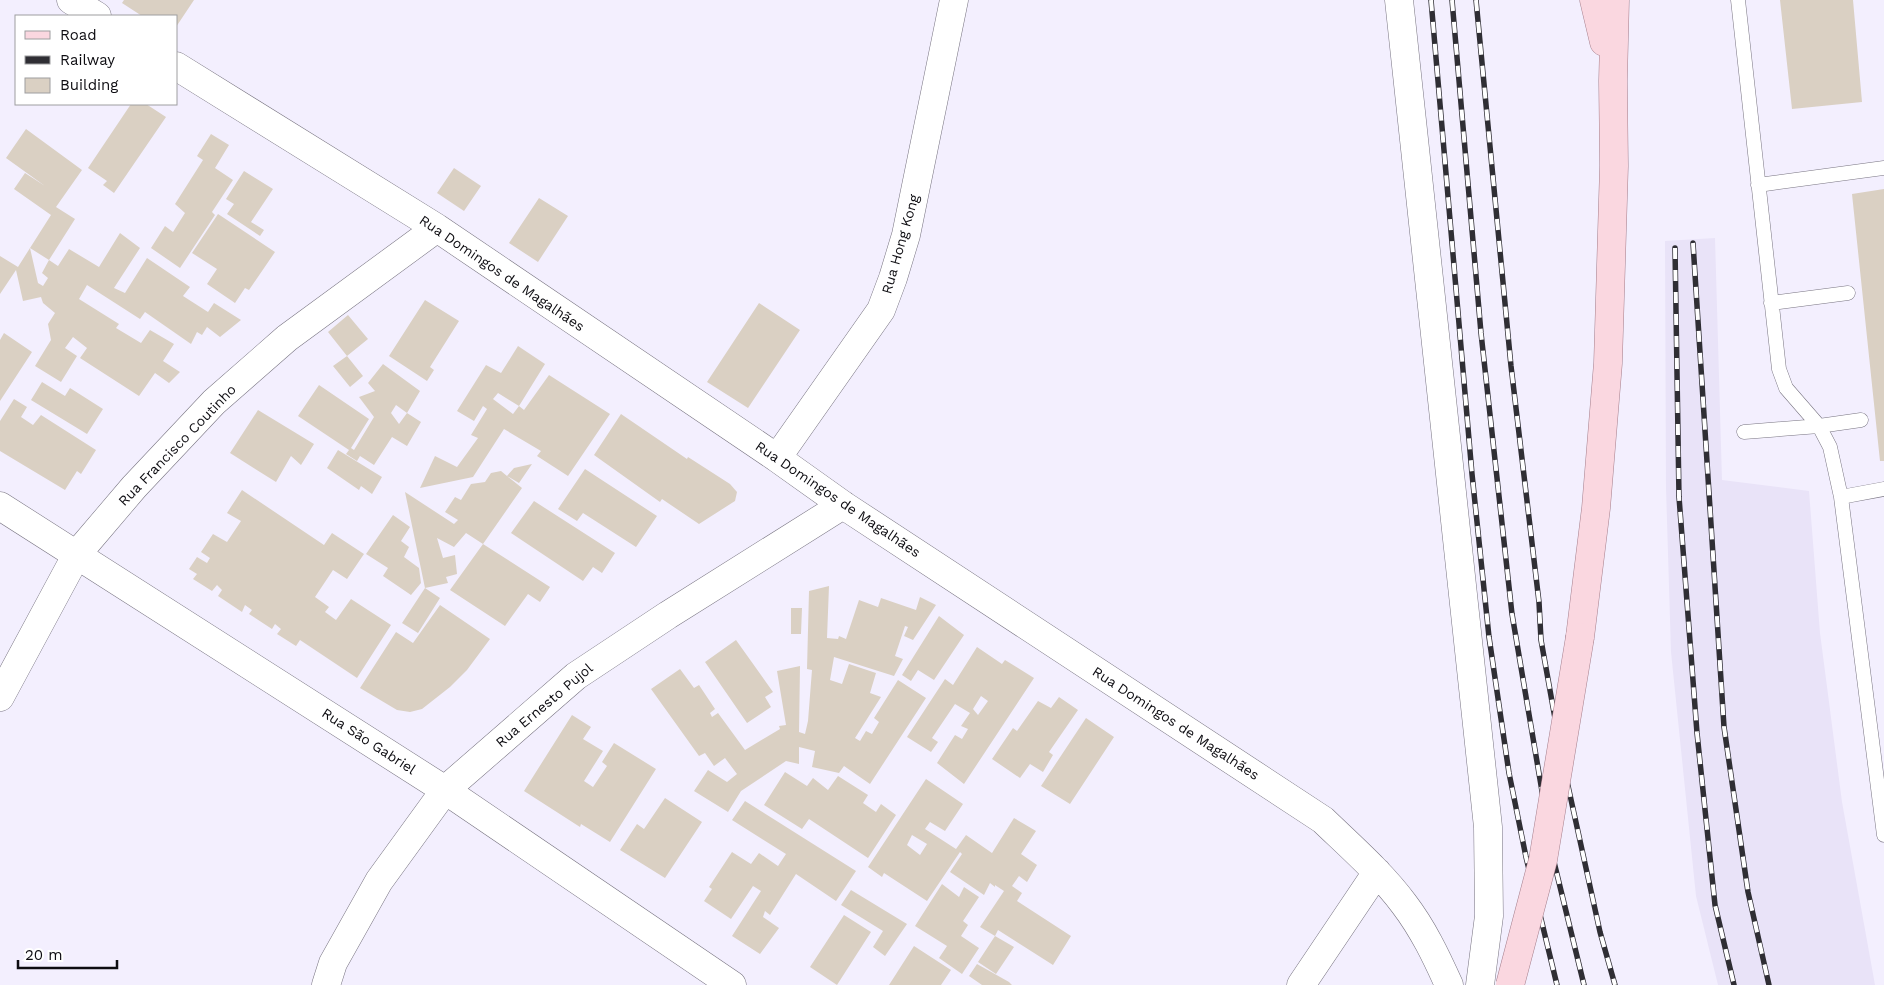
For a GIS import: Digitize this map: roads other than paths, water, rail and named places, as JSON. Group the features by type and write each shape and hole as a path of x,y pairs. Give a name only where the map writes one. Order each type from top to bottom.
{"main road":[{"path":"1594,0 1613,81"},
{"path":"1510,985 1543,860 1580,637 1596,508 1608,364 1614,166 1613,81 1615,0"}],"street":[{"path":"71,0 95,15"},
{"name":"Rua Hong Kong","path":"777,458 881,310 906,235 954,0"},
{"path":"1399,0 1488,827 1489,916 1480,985"},
{"name":"Rua Domingos de Magalhães","path":"178,67 437,228 777,458 843,505 1324,820 1377,872 1404,904 1432,947 1449,985"},
{"name":"Rua Francisco Coutinho","path":"0,697 77,554 134,487 214,402 287,338 437,228"},
{"name":"Rua Ernesto Pujol","path":"326,985 333,964 379,881 445,790 576,676 676,610 843,505"},
{"name":"Rua São Gabriel","path":"0,506 445,790 732,985"},
{"path":"1301,985 1377,872"}],"lane":[{"path":"1738,0 1779,368 1786,388 1819,426 1830,447 1841,497 1884,835"},
{"path":"1758,185 1884,168"},
{"path":"1771,303 1848,293"},
{"path":"1744,432 1819,426 1861,420"},
{"path":"1841,497 1884,489"}],"railway":[{"path":"1431,0 1472,474 1489,637 1509,773 1526,857 1557,985"},
{"path":"1452,0 1481,333 1512,614 1554,862 1584,985"},
{"path":"1476,0 1511,366 1539,602 1541,640 1563,763 1600,932 1615,985"},
{"path":"1693,243 1724,727 1748,892 1769,985"},
{"path":"1675,248 1679,497 1697,733 1715,905 1734,985"}]}
